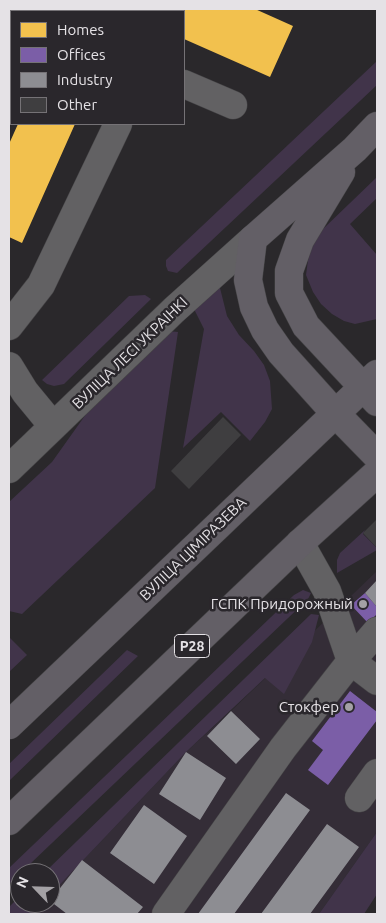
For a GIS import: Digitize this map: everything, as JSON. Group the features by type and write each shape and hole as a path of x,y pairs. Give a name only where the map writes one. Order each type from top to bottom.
{"main road":[{"path":"377,126 355,149 253,239 248,280 254,307 265,330 335,413 377,456"},
{"path":"355,149 300,240 289,271 289,293 306,326 372,388"},
{"name":"ВУЛІЦА ЦІМІРАЗЕВА","path":"9,724 335,413 372,388"},
{"name":"Р28","path":"9,821 300,543 377,473"}],"street":[{"path":"185,84 233,106"},
{"path":"9,326 41,285 118,125"},
{"name":"ВУЛІЦА ЛЕСІ УКРАІНКІ","path":"9,469 174,310 253,239"},
{"path":"9,366 25,392 53,426"},
{"path":"300,543 327,591 352,661 377,681"},
{"path":"166,914 283,748 377,631"},
{"path":"359,798 377,773"}],"shaded area":[{"path":"377,61 377,85 177,273 168,271 166,260"},
{"path":"377,177 377,198 350,224 377,255 377,319 355,324 344,321 332,314 321,304 313,292 306,275 308,260 312,245 323,229"},
{"path":"219,284 227,316 239,335 264,365 270,381 272,409 265,422 250,441 221,412 183,448 204,329 194,309"},
{"path":"145,295 151,299 64,384 54,386 42,380 129,296"},
{"path":"168,331 178,332 155,488 22,614 9,611 9,502 52,462 89,410"},
{"path":"365,530 363,534 377,550 337,573 337,560 340,553"},
{"path":"377,571 377,832 319,914 32,914 60,913 60,884 186,752"},
{"path":"303,590 311,593 308,599 31,863 14,863 294,595"},
{"path":"311,614 319,615 312,642 284,694 265,678 186,752 60,884 60,863 54,863"},
{"path":"9,637 27,655 9,672"},
{"path":"127,650 138,656 9,781 9,764"},
{"path":"377,832 377,894 364,914 319,914"},
{"path":"10,867 9,884 9,868"},
{"path":"9,907 10,913 33,913 9,914"}],"building: Homes":[{"path":"255,9 293,26 270,77 185,39 185,10 68,10"},
{"path":"18,125 75,125 22,243 9,237 9,144"}],"building: Offices":[{"path":"365,593 377,607 377,614 368,623 351,605"},
{"path":"350,691 377,712 377,720 328,785 308,770 323,750 312,741"}],"building: Industry":[{"path":"377,580 377,607 365,593"},
{"path":"231,711 260,739 236,764 207,736"},
{"path":"186,752 226,778 200,820 159,794"},
{"path":"286,793 310,810 234,914 198,914"},
{"path":"144,805 187,836 154,884 110,853"},
{"path":"327,824 359,847 310,914 261,914"},
{"path":"82,860 143,907 137,914 67,914 60,909 60,888"}],"building: Other":[{"path":"223,417 241,435 189,489 171,471"},
{"path":"377,519 377,548 363,533"}],"place":[{"name":"ГСПК Придорожный","path":"363,604"},
{"name":"Стокфер","path":"349,707"}]}
